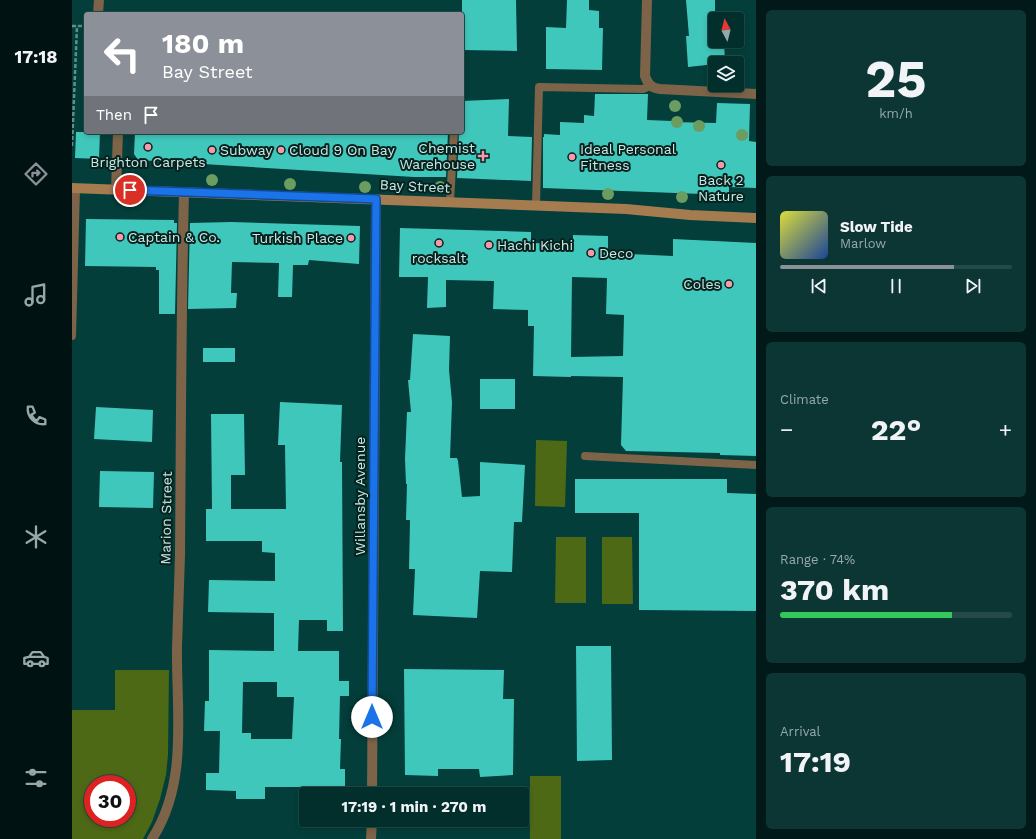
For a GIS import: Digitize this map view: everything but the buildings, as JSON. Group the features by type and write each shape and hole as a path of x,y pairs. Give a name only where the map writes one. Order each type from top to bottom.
{"street":[{"path":"98,12 99,0"},
{"path":"647,0 645,76 650,86 660,90 756,94"},
{"path":"116,190 118,134"},
{"name":"Bay Street","path":"74,189 626,209 690,215 756,218"},
{"name":"Marion Street","path":"152,839 167,810 174,786 177,760 177,647 184,192"},
{"name":"Willansby Avenue","path":"372,787 376,199"},
{"path":"371,839 372,827"}],"lane":[{"path":"536,206 539,87 643,89 650,86"},
{"path":"450,202 454,134"},
{"path":"72,336 74,189"},
{"path":"585,456 756,465"}],"path":[{"path":"72,26 84,26"},
{"path":"72,146 77,26"}],"green space":[{"path":"536,440 567,441 565,507 535,506"},
{"path":"556,537 586,537 586,603 555,603"},
{"path":"602,537 632,537 633,604 602,604"},
{"path":"115,670 169,670 168,755 166,775 152,822 143,839 72,839 72,710 115,710"},
{"path":"530,776 561,776 561,839 530,839"}],"place":[{"name":"Brighton Carpets","path":"148,147"},
{"name":"Subway","path":"212,150"},
{"name":"Cloud 9 On Bay","path":"281,150"},
{"name":"Chemist Warehouse","path":"483,156"},
{"name":"Ideal Personal Fitness","path":"572,157"},
{"name":"Back 2 Nature","path":"721,165"},
{"name":"Captain & Co.","path":"120,237"},
{"name":"Turkish Place","path":"351,238"},
{"name":"rocksalt","path":"439,243"},
{"name":"Hachi Kichi","path":"489,245"},
{"name":"Deco","path":"591,253"},
{"name":"Coles","path":"729,284"}],"route":[{"path":"130,190 376,199 372,717"}]}
